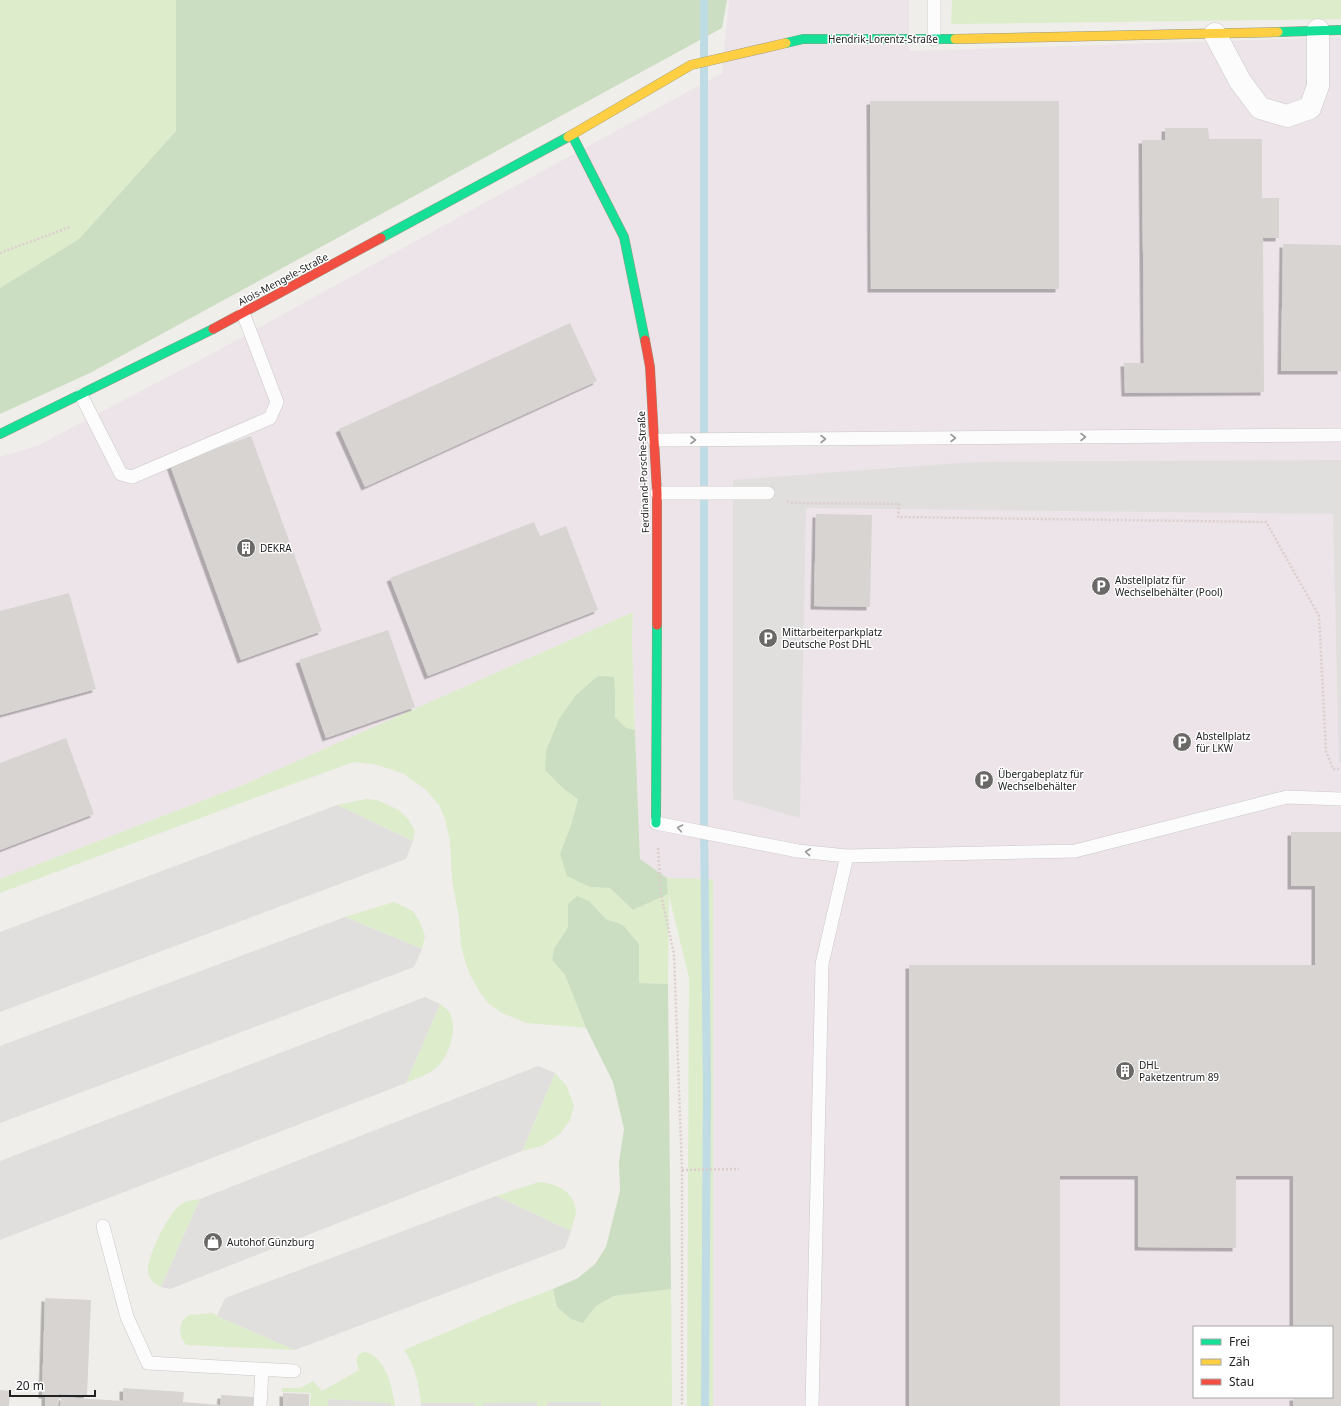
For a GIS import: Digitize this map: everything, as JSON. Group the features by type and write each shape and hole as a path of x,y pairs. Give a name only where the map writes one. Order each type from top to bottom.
{"street":[{"path":"1215,34 1240,81 1260,108 1287,116 1310,108 1318,86 1318,30"},
{"name":"Hendrik-Lorentz-Straße","path":"572,135 691,65 803,39 934,39 1215,34 1341,30"},
{"name":"Alois-Mengele-Straße","path":"0,434 195,339 572,135"},
{"name":"Ferdinand-Porsche-Straße","path":"572,135 624,237 650,367 657,493 656,823"}],"lane":[{"path":"934,0 934,39"},
{"path":"81,395 122,474 132,477 270,418 278,402 243,313"},
{"path":"654,440 1341,435"},
{"path":"657,493 768,493"},
{"path":"656,823 798,851 847,856 1075,851 1287,797 1341,799"},
{"path":"812,1406 822,964 847,856"},
{"path":"103,1226 127,1317 148,1363 294,1371"},
{"path":"260,1406 262,1370"}],"path":[{"path":"0,253 70,227"},
{"path":"768,493 793,503 899,504 898,517 1266,522 1319,616 1326,750 1333,769 1341,769"},
{"path":"656,823 661,895 674,954 682,1170 682,1406"},
{"path":"682,1170 739,1169"}],"shaded area":[{"path":"729,0 909,0 909,51 1341,37 1341,1406 713,1406 713,879 667,878 640,859 632,638 633,612 243,785 0,879 0,457 37,446 213,353 722,73"},
{"name":"Mittarbeiterparkplatz Deutsche Post DHL","path":"1341,460 1341,762 1339,762 1333,514 806,508 800,818 733,799 733,480 972,462"},
{"path":"337,805 413,841 406,859 0,1012 0,932"},
{"path":"345,917 422,949 414,967 0,1123 0,1046"},
{"path":"425,997 440,1004 406,1083 0,1240 0,1161"},
{"path":"538,1066 555,1073 522,1151 170,1289 161,1287 200,1199"},
{"path":"496,1196 571,1231 565,1248 295,1350 217,1316 225,1298"},
{"path":"328,1399 391,1403 391,1406 328,1406"},
{"path":"537,1402 537,1406 483,1406 483,1403"},
{"path":"547,1402 601,1402 601,1406 547,1406"},
{"path":"421,1403 475,1403 475,1406 421,1406"}],"green space":[{"path":"0,0 176,0 176,131 79,239 0,288"},
{"path":"176,0 727,0 722,28 90,373 0,414 0,288 79,239 176,131"},
{"path":"952,0 1341,0 1341,19 951,24"},
{"path":"633,612 632,638 635,730 626,728 615,717 615,693 565,790 578,799 571,825 590,887 610,888 633,910 668,894 667,878 713,879 713,1406 687,1406 689,978 669,896 668,984 639,983 639,944 623,925 606,919 589,901 568,904 568,927 554,949 552,960 565,975 586,1028 527,1023 502,1013 489,1004 479,991 469,973 461,947 459,918 452,880 450,841 445,819 439,805 425,789 404,774 378,765 354,762 0,893 0,879 243,785"},
{"path":"598,676 614,677 615,717 626,728 635,730 640,859 667,878 668,894 633,910 610,888 590,887 567,876 560,854 571,825 578,799 565,790 545,770 546,751 559,719 576,695"},
{"path":"366,799 377,800 399,810 408,819 415,831 413,841 337,805"},
{"path":"577,896 589,901 606,919 623,925 639,944 639,983 668,984 671,1289 614,1296 596,1306 583,1323 571,1319 557,1307 553,1289 578,1278 595,1264 606,1247 620,1191 619,1162 624,1129 613,1082 586,1028 565,975 552,960 554,949 568,927 568,904"},
{"path":"394,902 413,911 420,922 425,936 422,949 345,917"},
{"path":"440,1004 448,1011 452,1018 453,1033 449,1049 434,1070 406,1083"},
{"path":"555,1073 566,1085 574,1106 570,1120 560,1134 542,1146 522,1151"},
{"path":"539,1182 557,1186 568,1193 572,1198 576,1210 571,1231 496,1196"},
{"path":"200,1199 161,1287 152,1280 148,1274 151,1256 159,1236 170,1217 180,1205"},
{"path":"553,1289 557,1307 583,1323 596,1306 614,1296 671,1289 672,1406 601,1406 601,1402 547,1402 547,1406 537,1406 537,1403 483,1403 483,1406 475,1406 475,1403 421,1403 416,1375 404,1350 518,1302"},
{"path":"213,1313 295,1350 186,1345 181,1337 180,1328 183,1320 189,1315"},
{"path":"365,1352 372,1354 383,1366 390,1382 395,1406 391,1406 391,1404 328,1399 328,1406 310,1406 311,1393 282,1392 282,1388 300,1388 313,1381 322,1391 359,1370 357,1356"}],"building":[{"path":"870,101 1059,101 1059,289 871,289"},
{"path":"1165,128 1208,128 1209,139 1262,139 1262,198 1279,198 1279,238 1263,238 1264,392 1125,393 1124,363 1144,363 1142,140 1165,140"},
{"path":"1283,244 1341,245 1341,371 1281,371"},
{"path":"570,323 597,381 365,487 339,429"},
{"name":"DEKRA","path":"251,436 322,631 241,660 170,465"},
{"path":"816,514 872,515 870,607 814,606"},
{"path":"534,522 540,536 566,526 598,610 428,676 390,578"},
{"path":"69,593 96,689 0,715 0,611"},
{"path":"388,630 415,707 326,738 299,660"},
{"path":"66,738 94,814 0,850 0,763"},
{"name":"DHL Paketzentrum 89","path":"1291,832 1341,832 1341,1406 1293,1406 1293,1398 1333,1398 1333,1326 1293,1326 1293,1176 1236,1176 1236,1248 1138,1247 1138,1176 1060,1176 1060,1406 909,1406 909,965 1315,965 1315,886 1291,886"},
{"path":"45,1298 91,1300 87,1396 59,1394 58,1406 45,1406 45,1395 42,1395"},
{"path":"123,1388 184,1392 183,1402 220,1405 221,1395 255,1397 254,1406 60,1406 61,1397 123,1401"},
{"path":"0,1390 10,1391 9,1406 0,1406"},
{"path":"283,1393 309,1394 309,1406 283,1406"}],"waterway":[{"path":"704,0 704,824 707,1086 705,1406"}],"traffic: fast":[{"path":"1278,32 1341,30"},
{"path":"786,43 803,39 955,39"},
{"path":"572,135 624,237 645,340"},
{"path":"381,238 568,137"},
{"path":"0,434 213,329"},
{"path":"656,823 657,625"}],"traffic: slow":[{"path":"955,39 1278,32"},
{"path":"568,137 691,65 786,43"}],"traffic: jam":[{"path":"213,329 381,238"},
{"path":"645,340 650,367 657,493 657,625"}],"place":[{"name":"DEKRA","path":"246,548"},
{"name":"Abstellplatz für Wechselbehälter (Pool)","path":"1101,586"},
{"name":"Mittarbeiterparkplatz Deutsche Post DHL","path":"768,638"},
{"name":"Abstellplatz für LKW","path":"1182,742"},
{"name":"Übergabeplatz für Wechselbehälter","path":"984,780"},
{"name":"DHL Paketzentrum 89","path":"1125,1071"},
{"name":"Autohof Günzburg","path":"213,1242"}]}
